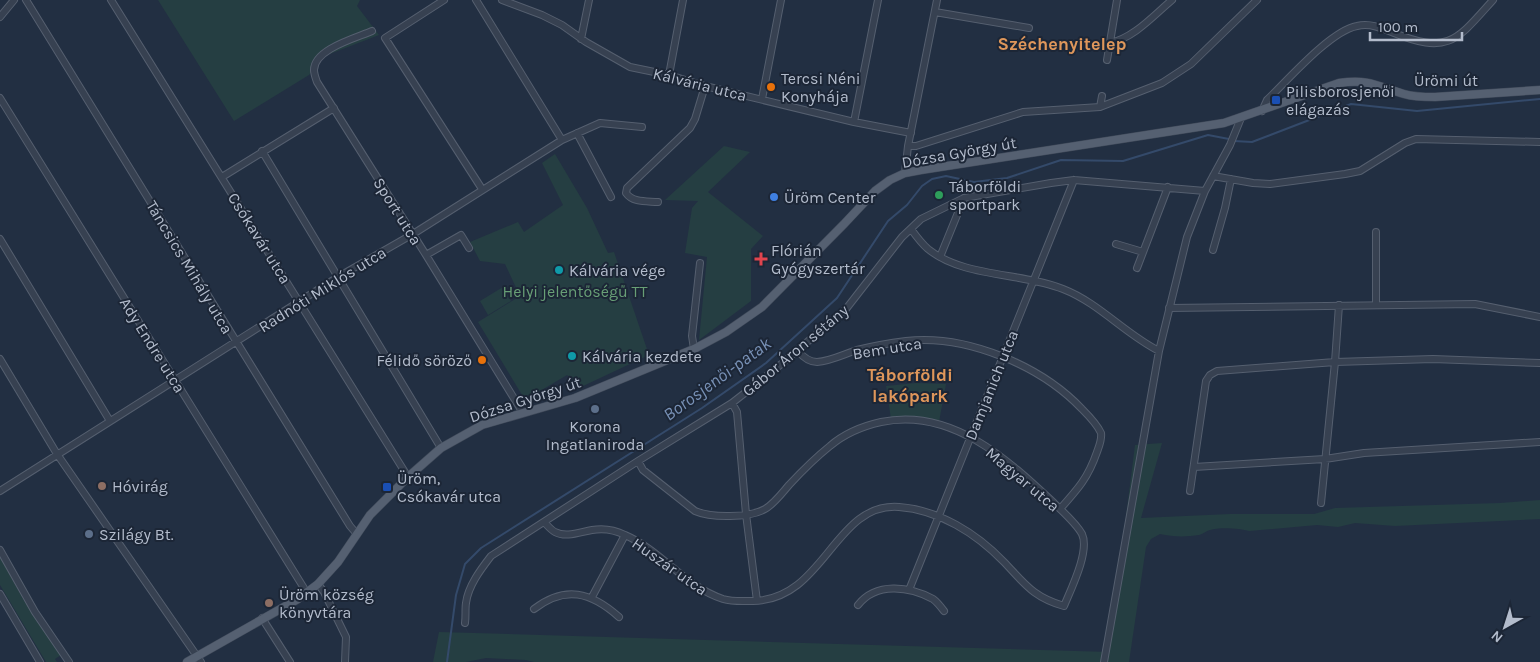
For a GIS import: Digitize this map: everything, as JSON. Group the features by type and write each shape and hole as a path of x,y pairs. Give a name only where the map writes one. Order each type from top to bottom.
{"main road":[{"name":"Ürömi út","path":"1241,118 1339,83 1353,81 1367,82 1419,97 1540,90"},
{"name":"Dózsa György út","path":"187,662 199,659 262,618 307,593 318,584 338,562 356,533 379,504 441,448 482,425 576,398 694,349 726,332 762,307 874,191 890,180 905,173 1224,123 1241,118"}],"street":[{"path":"0,17 14,0"},
{"name":"Táncsics Mihály utca","path":"26,0 356,533"},
{"name":"Csókavár utca","path":"111,0 408,477"},
{"path":"444,0 385,38 482,189"},
{"path":"476,0 562,140"},
{"name":"Kálvária utca","path":"502,0 542,15 562,25 581,39 630,67 669,75 705,86 854,122 911,133"},
{"path":"581,39 589,0"},
{"path":"669,75 683,0"},
{"path":"762,100 781,0"},
{"path":"854,122 878,0"},
{"path":"905,173 908,146 937,0"},
{"path":"1107,60 1117,0"},
{"path":"1110,43 1120,41 1130,35 1172,0"},
{"path":"908,146 916,146 1024,112 1100,107 1162,83 1177,74 1206,50 1257,0"},
{"path":"1262,111 1267,100 1318,51 1342,32 1356,26 1373,26 1416,41 1441,43 1450,41 1464,33 1493,0"},
{"path":"935,12 1029,28"},
{"name":"Sport utca","path":"372,31 325,51 318,59 314,70 317,82 413,234 522,413"},
{"path":"658,202 638,201 630,198 626,193 627,188 690,128 695,119 705,86"},
{"path":"1100,107 1102,96"},
{"name":"Ady Endre utca","path":"0,98 307,593"},
{"path":"222,177 334,108"},
{"path":"1104,662 1159,351 1169,308 1187,237 1205,190 1230,145 1241,118"},
{"name":"Radnóti Miklós utca","path":"0,491 300,303 338,277 413,234 562,140 600,123 642,127"},
{"path":"577,132 611,197"},
{"path":"1214,176 1270,184 1345,174 1360,171 1404,143 1416,140 1540,142"},
{"path":"262,151 441,448"},
{"path":"1212,250 1225,208 1231,179"},
{"name":"Gábor Áron sétány","path":"466,623 466,602 477,576 491,556 638,460 732,403 798,351 846,309 911,229 921,220 964,198 1051,182 1074,180 1205,190"},
{"name":"Damjanich utca","path":"909,590 1074,180"},
{"path":"1137,268 1168,187"},
{"path":"940,258 964,198"},
{"path":"911,229 920,242 940,258 966,267 1035,280 1062,288 1086,300 1142,343 1159,351"},
{"path":"1376,232 1376,304"},
{"path":"426,255 461,234 469,248"},
{"path":"0,239 110,421"},
{"path":"1116,244 1143,252"},
{"path":"694,349 692,336 700,263"},
{"path":"1169,308 1474,304 1540,317"},
{"path":"1320,503 1339,305"},
{"name":"Bem utca","path":"798,351 806,359 819,362 878,346 908,341 928,341 971,347 1003,357 1033,371 1058,388 1087,414 1101,433 1100,443 1090,471 1078,489 1060,509"},
{"path":"0,359 57,454 199,659"},
{"path":"1190,490 1206,381 1210,375 1217,371 1335,362 1433,359 1540,363"},
{"path":"732,403 737,412 746,514 757,601"},
{"name":"Magyar utca","path":"638,460 643,470 695,511 704,515 714,516 757,513 766,508 831,444 851,432 889,420 910,419 928,421 948,427 970,437 1011,464 1079,529 1084,541 1084,548 1078,572 1064,606"},
{"path":"1194,467 1325,459 1364,453 1540,442"},
{"name":"Huszár utca","path":"544,522 555,532 562,534 604,530 625,535 642,543 691,584 709,594 732,600 757,601 786,594 800,583 814,570 848,529 868,512 893,507 920,510 939,516 967,532 989,548 1034,592 1050,602 1064,606"},
{"path":"592,597 625,535"},
{"path":"0,550 35,612 69,662"},
{"path":"318,584 324,592 346,637 345,662"},
{"path":"858,605 864,598 886,588 909,590 934,600 944,611"},
{"path":"0,594 40,662"},
{"path":"534,609 553,596 565,594 582,595 592,597 601,602 619,617"},
{"path":"262,618 290,662"}],"green space":[{"path":"158,0 360,0 357,6 379,35 322,57 309,75 234,121"},
{"path":"724,146 750,152 708,192 763,236 751,249 751,301 699,340 707,257 685,253 692,208 698,201 665,200"},
{"name":"Helyi jelentőségű TT","path":"555,154 587,208 608,253 614,252 649,355 581,387 567,375 525,400 478,322 520,296 505,264 480,261 470,242 518,222 524,232 563,205 542,163"},
{"path":"503,287 511,301 488,315 480,301"},
{"path":"916,383 946,384 939,422 891,419 886,386"},
{"path":"1162,443 1141,518 1230,514 1314,514 1335,508 1540,500 1540,519 1395,526 1355,523 1338,527 1317,525 1249,531 1218,528 1199,535 1170,536 1160,534 1151,539 1146,547 1129,662 534,662 486,658 466,662 433,662 439,632 1109,652 1135,445"},
{"path":"0,557 23,599 61,655 55,659 57,662 46,662 0,585"}],"waterway":[{"name":"Borosjenői-patak","path":"1234,141 1252,142 1351,104 1417,111 1540,99"},
{"name":"Borosjenői-patak","path":"447,662 456,595 465,564 481,548 702,408 766,363 837,298 888,221 907,205 922,186 932,179 946,176 974,182 1007,178 1061,160 1123,161 1208,135 1229,139"}],"place":[{"name":"Tercsi Néni Konyhája","path":"771,87"},
{"name":"Pilisborosjenői elágazás","path":"1276,100"},
{"name":"Táborföldi sportpark","path":"939,195"},
{"name":"Üröm Center","path":"774,197"},
{"name":"Flórián Gyógyszertár","path":"761,259"},
{"name":"Kálvária vége","path":"559,270"},
{"name":"Kálvária kezdete","path":"572,356"},
{"name":"Félidő söröző","path":"482,360"},
{"name":"Korona Ingatlaniroda","path":"595,409"},
{"name":"Hóvirág","path":"102,486"},
{"name":"Üröm, Csókavár utca","path":"387,487"},
{"name":"Szilágy Bt.","path":"89,534"},
{"name":"Üröm község könyvtára","path":"269,603"}],"district":[{"name":"Széchenyitelep","path":"1062,44"},
{"name":"Táborföldi lakópark","path":"910,385"}]}
